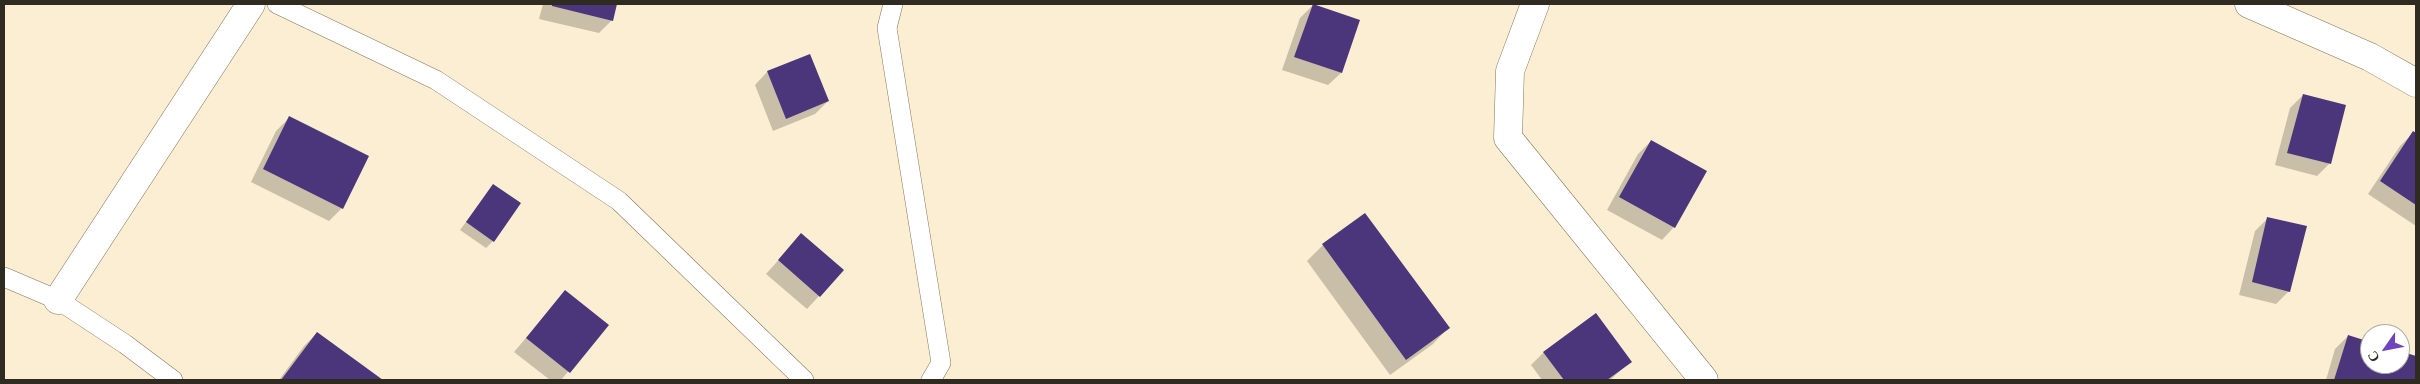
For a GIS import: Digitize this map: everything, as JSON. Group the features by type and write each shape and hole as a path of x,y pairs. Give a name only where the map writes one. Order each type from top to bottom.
{"street":[{"path":"58,300 251,4"},
{"path":"1535,4 1510,71 1508,138 1704,380"},
{"path":"2249,4 2370,57 2416,83"}],"lane":[{"path":"277,4 436,80 619,201 804,380"},
{"path":"893,4 887,28 941,363 931,380"},
{"path":"4,277 58,300 125,344 173,380"}],"building":[{"path":"552,4 617,4 613,21 552,6"},
{"path":"1313,4 1360,20 1342,73 1294,57"},
{"path":"810,54 829,101 786,119 767,71"},
{"path":"2303,94 2346,105 2331,164 2287,153"},
{"path":"289,116 369,156 343,209 263,169"},
{"path":"2413,131 2416,133 2416,205 2380,181"},
{"path":"1651,140 1707,171 1675,228 1619,197"},
{"path":"493,184 521,203 494,242 466,222"},
{"path":"1365,213 1450,328 1406,360 1322,244"},
{"path":"2267,217 2307,226 2290,292 2252,282"},
{"path":"801,233 844,270 820,297 778,260"},
{"path":"565,290 609,325 570,373 526,338"},
{"path":"1596,313 1632,362 1607,380 1564,380 1543,352"},
{"path":"317,332 383,380 281,380"},
{"path":"2348,335 2360,339 2360,374 2410,374 2410,354 2416,356 2416,380 2334,380"}]}
